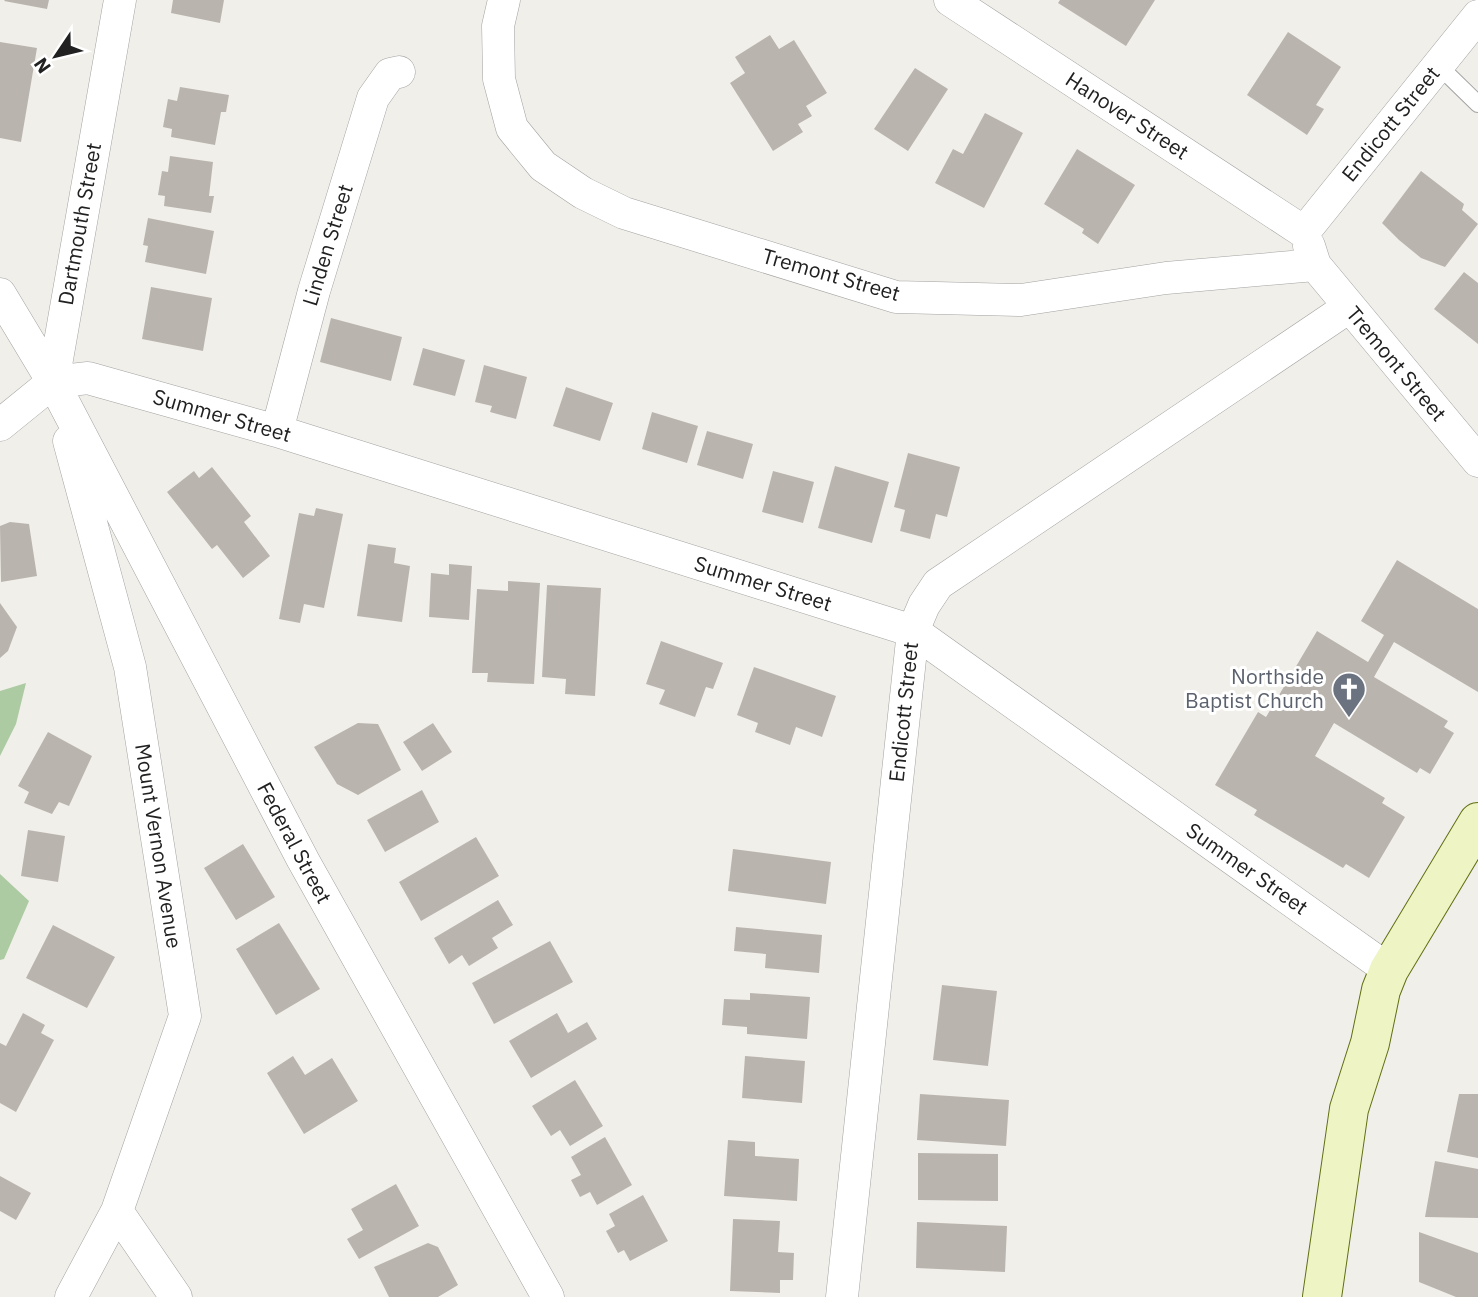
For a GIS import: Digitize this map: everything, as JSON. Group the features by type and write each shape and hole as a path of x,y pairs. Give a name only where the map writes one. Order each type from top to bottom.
{"street":[{"name":"Dartmouth Street","path":"53,382 120,0"},
{"name":"Tremont Street","path":"504,0 498,26 499,79 512,128 544,166 583,193 624,213 895,297 1021,300 1166,278 1315,265"},
{"name":"Hanover Street","path":"950,0 1304,232"},
{"name":"Endicott Street","path":"1304,232 1478,16"},
{"name":"Linden Street","path":"277,431 313,291 373,97 390,74 399,72"},
{"name":"Tremont Street","path":"1304,232 1315,265 1478,461"},
{"path":"0,294 53,382 0,425"},
{"name":"Endicott Street","path":"842,1297 913,631 924,605 939,584 1349,307"},
{"name":"Summer Street","path":"53,382 88,378 277,431 913,631 1389,970"},
{"name":"Mount Vernon Avenue","path":"53,382 130,667 185,1016 117,1211 71,1297"},
{"name":"Federal Street","path":"53,382 303,860 548,1297"},
{"path":"1322,1297 1349,1109 1370,1043 1381,990 1389,970 1478,822"},
{"path":"117,1211 176,1297"}],"lane":[{"path":"1438,65 1478,104"}],"green space":[{"path":"26,683 16,724 0,756 0,691"},
{"path":"0,874 29,901 4,959 0,960"}],"building":[{"path":"5,0 49,0 47,9"},
{"path":"173,0 224,0 220,23 171,13"},
{"path":"1060,0 1155,0 1126,46 1058,3"},
{"path":"1288,32 1341,67 1316,105 1324,109 1307,135 1247,95"},
{"path":"770,35 779,49 794,40 827,93 806,106 812,116 798,124 803,132 773,151 730,83 745,73 735,57"},
{"path":"0,42 37,48 21,142 0,138"},
{"path":"915,68 948,89 908,151 874,129"},
{"path":"180,87 229,95 226,112 221,112 215,145 171,137 172,129 163,127 168,99 177,101"},
{"path":"985,113 1023,133 984,208 935,183 953,149 963,154"},
{"path":"1077,149 1135,185 1098,244 1082,233 1084,229 1044,204"},
{"path":"170,156 213,162 209,196 214,196 211,213 164,206 165,196 158,195 162,171 168,172"},
{"path":"1421,171 1464,204 1462,210 1478,224 1445,267 1421,258 1382,223"},
{"path":"148,218 214,231 206,274 145,262 148,246 143,245"},
{"path":"1464,272 1478,283 1478,344 1434,309"},
{"path":"151,287 212,298 203,351 142,339"},
{"path":"331,318 402,337 391,381 320,362"},
{"path":"423,348 465,360 455,396 413,385"},
{"path":"484,365 527,377 516,419 490,412 492,406 475,402"},
{"path":"566,387 613,403 600,441 553,426"},
{"path":"652,412 698,426 687,463 642,449"},
{"path":"707,431 753,444 743,479 697,465"},
{"path":"908,453 960,467 947,517 936,514 930,539 900,531 905,510 894,507"},
{"path":"835,466 889,482 872,543 818,528"},
{"path":"212,467 251,516 244,522 270,556 243,578 217,545 212,549 167,492 194,471 199,478"},
{"path":"773,471 814,482 803,523 762,512"},
{"path":"316,508 343,514 324,608 304,604 300,623 279,619 299,513 314,516"},
{"path":"10,522 29,524 37,576 1,582 0,526"},
{"path":"368,544 396,548 394,563 410,566 402,622 357,616"},
{"name":"Northside Baptist Church","path":"1397,560 1478,609 1478,692 1394,642 1374,677 1448,721 1444,727 1454,733 1430,774 1420,768 1417,773 1334,723 1315,756 1385,798 1382,803 1405,817 1369,878 1346,864 1343,868 1254,815 1257,810 1215,785 1258,712 1266,717 1317,631 1368,662 1384,635 1361,621"},
{"path":"449,564 472,566 469,620 429,617 431,573 449,575"},
{"path":"508,581 540,583 534,684 487,682 488,673 472,673 477,589 508,591"},
{"path":"547,585 601,588 595,696 565,694 566,679 542,677"},
{"path":"0,603 17,627 8,651 0,658"},
{"path":"661,641 723,663 713,689 706,687 695,717 659,704 665,690 646,684"},
{"path":"754,667 836,696 822,737 796,727 790,745 755,732 758,723 737,715"},
{"path":"358,723 378,724 401,770 358,795 337,784 314,747"},
{"path":"433,723 452,752 422,771 403,742"},
{"path":"48,732 92,756 69,806 59,802 52,814 24,803 29,792 18,786"},
{"path":"422,790 439,822 385,852 367,820"},
{"path":"28,830 65,836 58,882 21,876"},
{"path":"476,837 499,876 421,921 399,882"},
{"path":"243,844 275,897 236,920 204,868"},
{"path":"733,849 831,862 826,904 728,891"},
{"path":"498,900 513,925 492,938 498,948 469,966 462,955 449,964 434,938"},
{"path":"279,923 320,989 276,1015 236,949"},
{"path":"53,925 115,957 87,1008 26,978"},
{"path":"736,927 822,935 819,973 765,968 766,954 734,951"},
{"path":"550,941 573,982 494,1024 472,983"},
{"path":"942,985 997,991 988,1066 933,1060"},
{"path":"750,993 810,997 807,1039 747,1034 747,1027 722,1025 724,999 750,1000"},
{"path":"23,1013 45,1025 41,1033 54,1040 16,1112 0,1103 0,1043 6,1046"},
{"path":"557,1013 568,1033 587,1022 597,1039 531,1078 509,1041"},
{"path":"293,1056 305,1075 332,1058 358,1101 304,1134 267,1073"},
{"path":"745,1056 805,1061 802,1103 742,1098"},
{"path":"575,1080 603,1126 570,1146 560,1130 551,1136 532,1106"},
{"path":"920,1094 1009,1100 1006,1146 917,1140"},
{"path":"1459,1094 1478,1094 1478,1158 1447,1152"},
{"path":"605,1137 632,1185 597,1205 590,1192 580,1197 571,1180 581,1175 571,1157"},
{"path":"728,1140 755,1142 755,1156 799,1159 797,1201 724,1196"},
{"path":"918,1153 998,1154 998,1201 918,1200"},
{"path":"1435,1161 1478,1169 1478,1218 1425,1217"},
{"path":"0,1176 31,1193 16,1220 0,1211"},
{"path":"396,1184 419,1226 359,1259 347,1239 363,1230 351,1209"},
{"path":"643,1195 668,1241 630,1261 624,1250 618,1253 606,1231 615,1226 609,1214"},
{"path":"733,1219 780,1221 778,1252 794,1253 793,1280 780,1280 780,1293 730,1291"},
{"path":"917,1222 1007,1226 1005,1272 916,1268"},
{"path":"1419,1232 1478,1253 1478,1297 1456,1297 1419,1282"},
{"path":"428,1243 438,1247 458,1285 438,1297 389,1297 374,1267"}],"place":[{"name":"Northside Baptist Church","path":"1349,719"}]}
